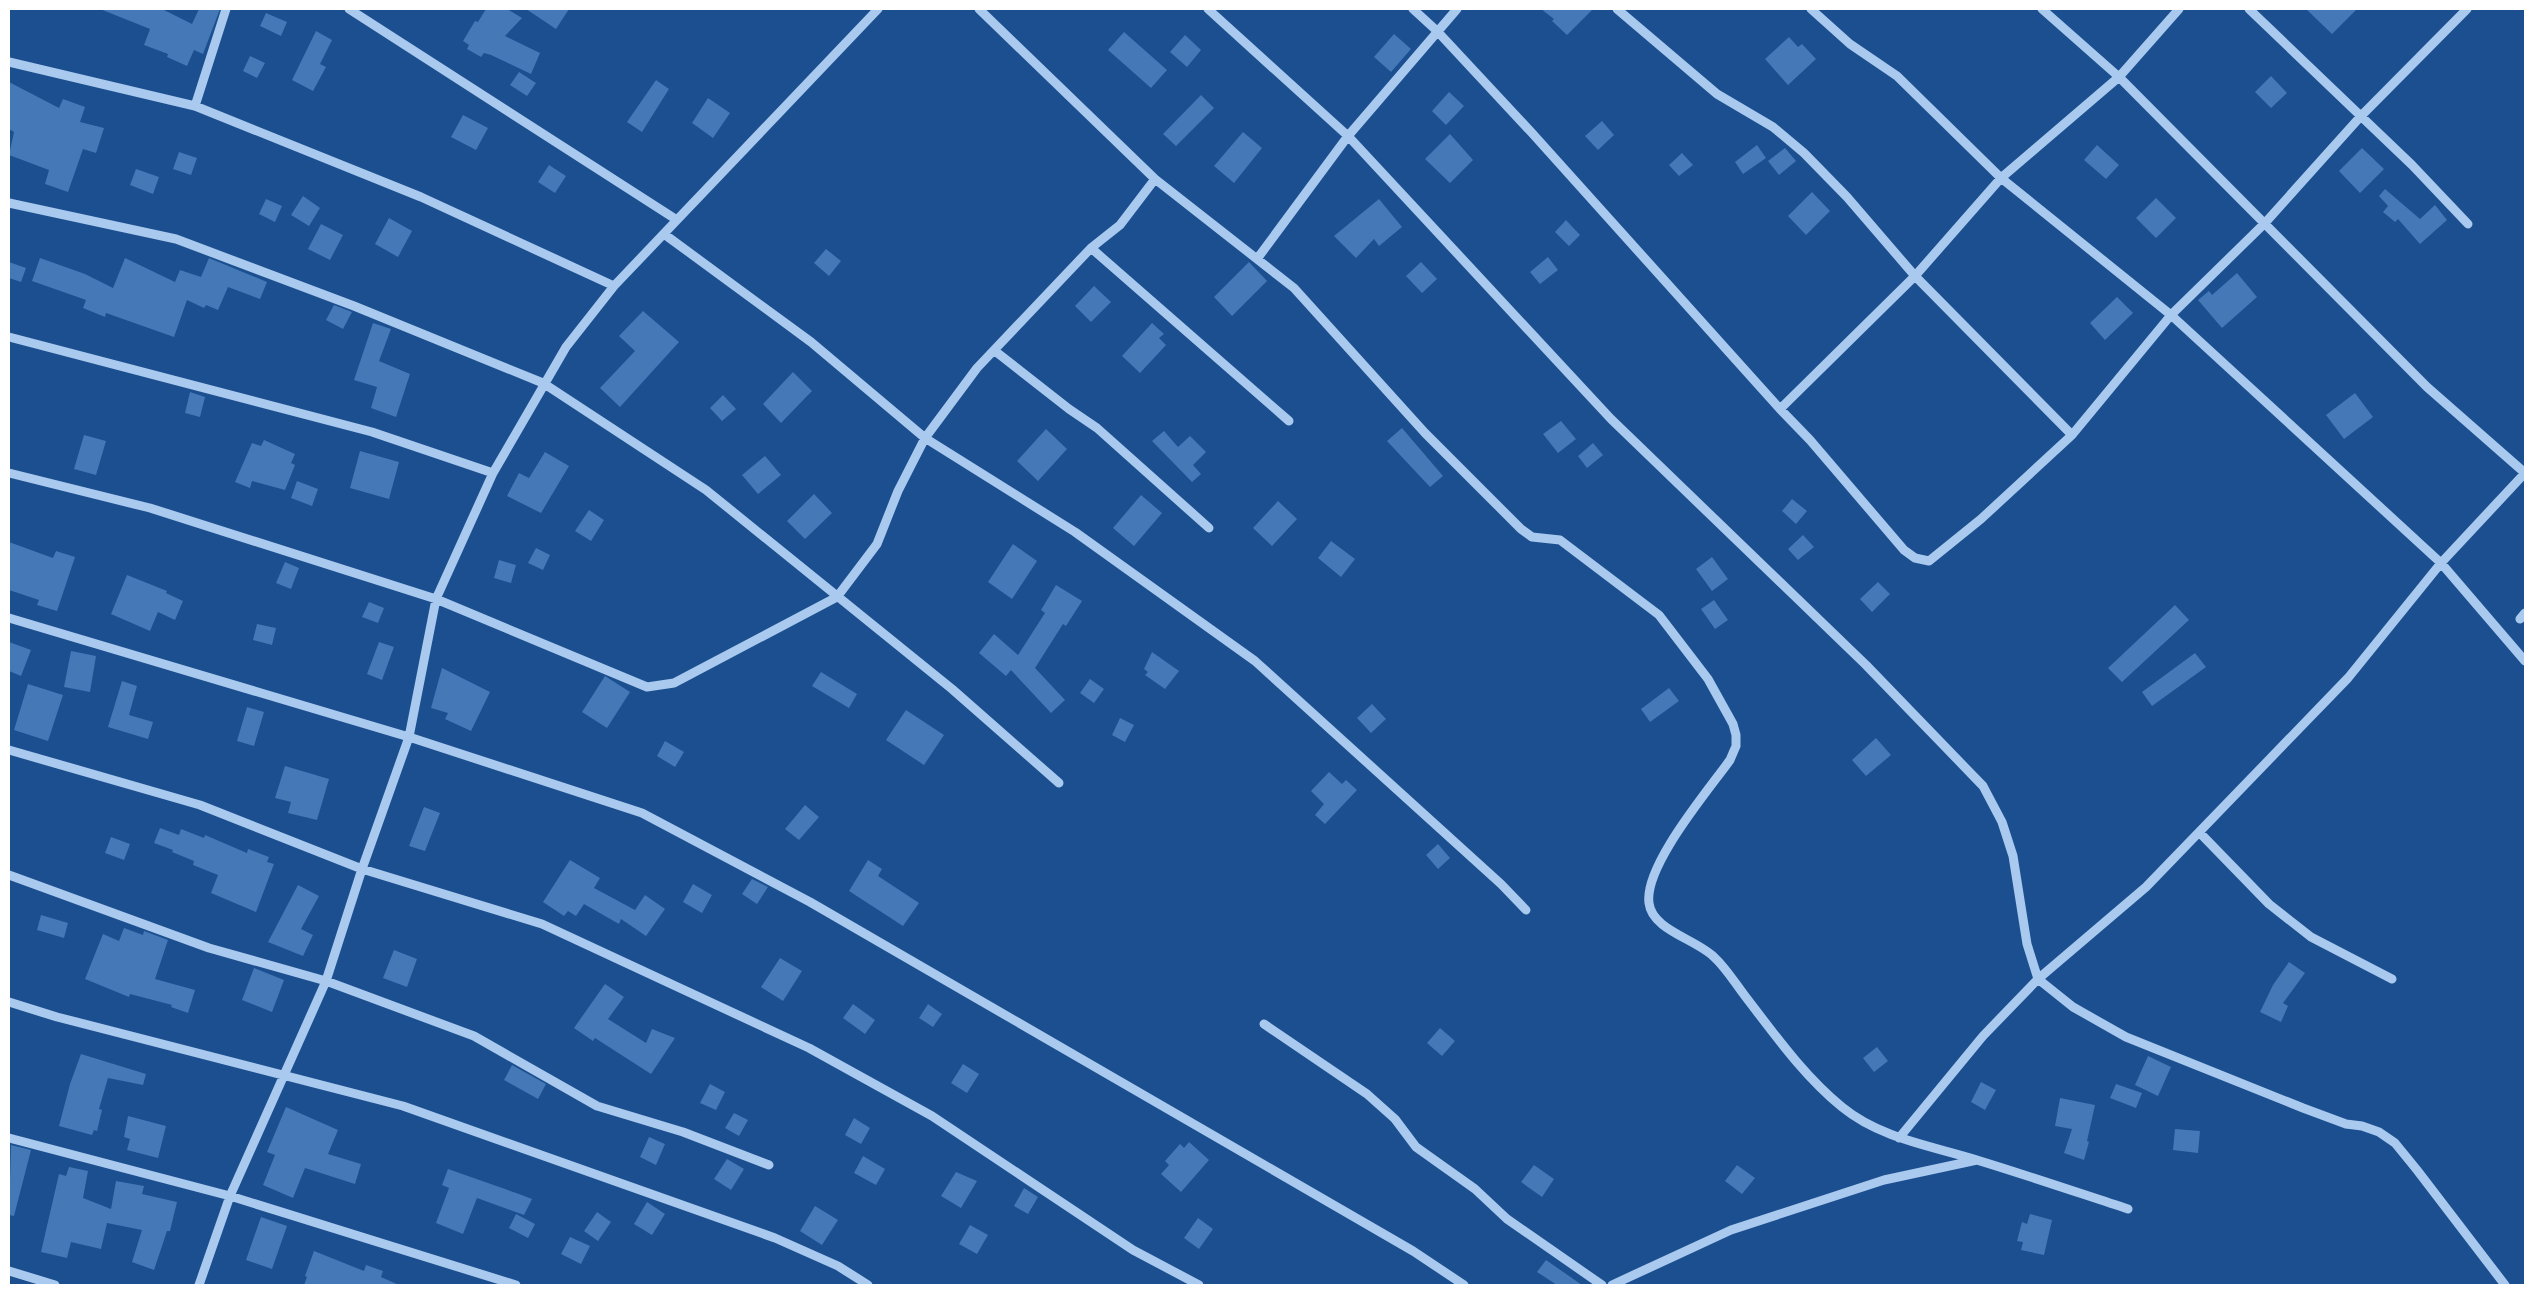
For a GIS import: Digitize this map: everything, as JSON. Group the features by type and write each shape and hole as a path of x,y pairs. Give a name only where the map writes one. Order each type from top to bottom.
{"street":[{"path":"195,106 226,9"},
{"path":"350,9 677,220"},
{"path":"199,1285 230,1196 326,981 362,869 410,737 436,599 493,473 543,383 566,346 614,286 878,9"},
{"path":"979,9 1155,180 1294,288 1425,433 1521,529 1532,537 1560,540 1658,615 1708,679 1733,724 1736,746 1730,760 1659,862 1649,885 1649,905 1659,924 1689,939 1714,956 1805,1071 1843,1108 1868,1124 1899,1138 1978,1160 2128,1209"},
{"path":"1208,9 1348,136 1611,419 1866,665 1982,786 2002,822 2013,856 2027,944 2038,979 2073,1007 2126,1037 2303,1108 2346,1124 2362,1126 2378,1132 2395,1143 2505,1285"},
{"path":"1413,9 1437,31 1532,133 1810,440 1904,550 1916,558 1930,561 1981,519 2072,435 2171,315 2265,223 2361,116 2467,9"},
{"path":"1257,259 1348,136 1456,9"},
{"path":"1617,9 1716,94 1773,127 1804,153 1847,198 1915,276 2072,435"},
{"path":"1811,9 1850,44 1897,76 2001,178 2171,315 2441,563 2525,661"},
{"path":"1899,1138 1983,1036 2038,979 2146,887 2348,678 2441,563 2525,473 2427,388 2119,77 2042,9"},
{"path":"1780,409 1915,276 2001,178 2119,77 2179,9"},
{"path":"2249,9 2412,165 2468,224"},
{"path":"9,62 195,106 421,197 614,286"},
{"path":"9,472 150,508 436,599 647,687 674,684 837,597 877,544 898,491 925,438 977,368 1091,248 1120,225 1155,180"},
{"path":"9,203 176,239 354,306 543,383 706,490 952,689 1059,783"},
{"path":"664,234 811,342 925,438 1075,532 1255,660 1502,884 1526,910"},
{"path":"1091,248 1289,421"},
{"path":"9,336 372,432 493,473"},
{"path":"995,351 1069,409 1097,428 1209,528"},
{"path":"9,618 410,737 642,813 810,902 1413,1251 1464,1285"},
{"path":"9,750 200,805 362,869 542,924 809,1048 932,1116 1133,1250 1200,1285"},
{"path":"2199,832 2269,904 2311,936 2392,979"},
{"path":"9,875 209,948 326,981 474,1036 597,1106 683,1132 769,1165"},
{"path":"9,1002 57,1017 403,1106 776,1238 838,1266 868,1285"},
{"path":"1264,1024 1367,1094 1395,1119 1416,1147 1476,1190 1507,1219 1602,1285"},
{"path":"9,1138 230,1196 516,1285"},
{"path":"1612,1285 1740,1227 1884,1180 1978,1160"},
{"path":"9,1271 55,1285"}],"building":[{"path":"100,9 162,9 192,24 199,9 220,9 203,54 194,50 187,66 167,57 168,54 144,45 150,29"},
{"path":"486,9 507,9 522,18 505,36 540,53 531,74 491,55 484,53 481,57 467,49 469,45 463,41 475,21 478,22"},
{"path":"526,9 569,9 556,29"},
{"path":"1541,9 1593,9 1567,35 1552,21 1554,19"},
{"path":"2306,9 2357,9 2332,34"},
{"path":"266,13 287,22 281,36 260,26"},
{"path":"316,31 332,40 320,64 326,67 313,91 292,80"},
{"path":"1124,32 1167,70 1151,88 1108,50"},
{"path":"1394,34 1411,49 1391,72 1374,57"},
{"path":"1185,35 1201,50 1187,67 1170,52"},
{"path":"1789,37 1798,47 1802,44 1816,59 1788,85 1765,59"},
{"path":"250,56 265,63 257,78 243,71"},
{"path":"519,72 536,83 527,96 510,85"},
{"path":"2271,76 2287,93 2271,108 2255,92"},
{"path":"656,80 669,89 642,132 627,122"},
{"path":"9,82 59,108 63,99 85,107 80,122 104,128 96,153 83,149 68,192 45,184 49,170 9,155 14,132 9,129"},
{"path":"1449,92 1464,106 1446,125 1432,111"},
{"path":"1201,95 1214,108 1176,146 1163,134"},
{"path":"708,98 730,113 713,138 692,123"},
{"path":"463,115 488,128 476,150 451,137"},
{"path":"1602,121 1614,135 1598,150 1585,136"},
{"path":"1243,132 1262,148 1234,183 1214,166"},
{"path":"1450,134 1473,160 1450,183 1425,159"},
{"path":"1757,145 1766,158 1743,174 1735,162"},
{"path":"2097,145 2119,165 2106,179 2084,160"},
{"path":"1785,148 1796,161 1779,175 1768,161"},
{"path":"2362,148 2384,169 2360,193 2339,171"},
{"path":"179,152 197,158 191,175 173,169"},
{"path":"1682,153 1693,165 1679,176 1669,165"},
{"path":"549,165 566,176 555,193 538,182"},
{"path":"136,169 159,177 153,194 130,185"},
{"path":"2385,189 2420,219 2435,205 2447,220 2420,244 2398,219 2395,222 2383,212 2388,206 2379,196"},
{"path":"1812,192 1830,211 1806,235 1788,216"},
{"path":"303,196 320,208 309,226 291,215"},
{"path":"2156,198 2176,218 2156,238 2136,218"},
{"path":"266,199 282,206 275,222 259,214"},
{"path":"1379,199 1402,227 1379,246 1374,239 1356,258 1334,236"},
{"path":"389,218 412,231 398,257 375,244"},
{"path":"1566,220 1580,235 1569,246 1555,232"},
{"path":"321,224 343,235 330,260 308,249"},
{"path":"826,249 841,261 829,276 814,263"},
{"path":"1548,257 1558,270 1540,284 1530,272"},
{"path":"40,258 85,274 113,288 125,258 175,282 180,270 201,277 209,258 267,282 260,299 228,287 218,310 206,305 204,308 187,300 174,337 106,313 105,317 83,308 86,300 32,281"},
{"path":"9,262 26,268 21,282 9,278"},
{"path":"1249,262 1267,281 1232,316 1214,297"},
{"path":"1421,262 1437,279 1422,293 1406,276"},
{"path":"2237,273 2257,297 2222,328 2198,300 2209,291 2212,295"},
{"path":"1094,286 1111,302 1091,322 1075,306"},
{"path":"2117,297 2133,313 2105,340 2090,323"},
{"path":"334,305 352,312 343,329 326,320"},
{"path":"643,311 679,342 620,407 600,388 635,351 619,336"},
{"path":"373,323 391,329 379,361 410,374 396,417 371,408 377,387 354,380"},
{"path":"1152,323 1164,334 1159,338 1166,345 1140,373 1122,356"},
{"path":"793,372 812,391 781,423 763,404"},
{"path":"190,392 205,397 200,417 185,413"},
{"path":"2355,393 2373,417 2344,439 2326,415"},
{"path":"723,395 736,409 722,421 710,408"},
{"path":"1561,421 1576,439 1558,453 1543,434"},
{"path":"1402,428 1443,476 1430,487 1387,441"},
{"path":"1046,429 1067,449 1038,481 1017,461"},
{"path":"1164,431 1178,447 1190,436 1206,452 1193,465 1201,474 1192,482 1152,441"},
{"path":"84,435 106,441 96,475 74,469"},
{"path":"264,440 295,454 291,463 295,465 285,490 252,481 250,488 235,482 252,443 261,446"},
{"path":"1593,443 1603,455 1587,468 1578,456"},
{"path":"360,451 399,462 389,499 350,488"},
{"path":"545,452 569,466 541,513 507,496 519,473 529,478"},
{"path":"765,456 781,475 758,494 742,475"},
{"path":"297,481 318,489 312,506 291,498"},
{"path":"814,494 832,513 805,539 787,521"},
{"path":"1141,495 1162,513 1134,546 1113,528"},
{"path":"1792,499 1807,511 1796,524 1782,511"},
{"path":"1278,501 1297,519 1272,546 1253,528"},
{"path":"589,510 604,520 591,541 575,531"},
{"path":"1803,535 1814,547 1798,560 1788,549"},
{"path":"1331,541 1355,559 1341,577 1318,558"},
{"path":"9,542 53,558 56,551 75,557 57,611 37,605 39,600 9,590"},
{"path":"1013,544 1037,561 1012,599 988,582"},
{"path":"536,548 550,555 543,570 528,563"},
{"path":"1712,557 1728,579 1712,591 1696,569"},
{"path":"499,560 516,565 511,583 494,578"},
{"path":"285,562 299,568 291,589 276,583"},
{"path":"127,575 167,591 166,593 183,601 175,620 158,612 150,631 111,614"},
{"path":"1878,582 1890,594 1872,612 1860,599"},
{"path":"1056,585 1082,601 1066,626 1063,624 1035,668 1065,700 1051,713 1011,670 1006,676 979,653 994,634 1018,655 1045,613 1041,610"},
{"path":"1714,600 1728,620 1715,629 1701,609"},
{"path":"369,602 384,608 378,623 362,617"},
{"path":"2175,605 2189,620 2122,682 2108,668"},
{"path":"257,624 276,628 272,645 253,640"},
{"path":"9,642 31,650 21,676 9,671"},
{"path":"379,642 394,647 382,680 367,674"},
{"path":"71,651 96,656 90,692 64,687"},
{"path":"1152,652 1179,671 1165,689 1145,675 1148,672 1144,669"},
{"path":"2195,653 2206,667 2152,706 2142,692"},
{"path":"442,668 490,692 471,731 445,719 448,713 431,708"},
{"path":"821,672 857,694 849,708 812,686"},
{"path":"605,676 630,692 607,728 582,712"},
{"path":"1090,679 1104,689 1094,703 1080,693"},
{"path":"122,681 137,686 129,715 153,722 148,739 108,727"},
{"path":"28,684 63,695 48,741 14,730"},
{"path":"1669,688 1679,701 1650,722 1641,709"},
{"path":"1372,704 1386,719 1371,733 1357,718"},
{"path":"247,707 264,712 254,746 237,741"},
{"path":"906,710 944,735 924,765 886,740"},
{"path":"1120,718 1134,725 1125,742 1112,735"},
{"path":"1876,738 1891,755 1866,776 1852,760"},
{"path":"665,741 684,752 675,767 657,756"},
{"path":"285,766 329,779 317,820 288,813 291,802 275,798"},
{"path":"1329,772 1342,784 1346,780 1357,790 1325,824 1315,815 1324,804 1311,791"},
{"path":"805,805 819,817 799,840 785,829"},
{"path":"424,807 440,813 425,851 409,846"},
{"path":"160,828 179,835 181,829 204,838 205,835 247,853 248,849 269,857 267,862 274,864 256,912 211,893 218,875 193,865 194,861 172,852 173,850 154,843"},
{"path":"111,837 130,844 124,860 105,853"},
{"path":"1438,844 1450,858 1438,869 1426,855"},
{"path":"570,860 600,878 594,888 635,910 645,895 665,909 646,936 621,919 619,924 584,904 576,916 568,911 564,916 543,902"},
{"path":"868,860 882,869 878,876 919,903 903,926 849,891"},
{"path":"752,879 768,887 757,904 742,894"},
{"path":"693,884 712,895 702,913 683,902"},
{"path":"298,885 319,896 301,929 313,935 303,956 268,942"},
{"path":"41,915 68,923 64,938 37,930"},
{"path":"124,928 143,935 144,931 168,940 155,979 195,990 188,1013 171,1007 172,1005 130,994 129,997 85,979 103,934 119,941"},
{"path":"394,950 417,959 407,987 383,978"},
{"path":"780,958 802,971 783,1001 761,987"},
{"path":"2289,962 2305,973 2283,1003 2288,1006 2281,1022 2260,1012 2273,985"},
{"path":"254,968 284,980 272,1012 242,1000"},
{"path":"605,984 624,997 608,1019 646,1043 652,1029 675,1038 651,1074 595,1038 593,1041 574,1028"},
{"path":"853,1004 875,1020 865,1034 843,1018"},
{"path":"928,1004 942,1014 933,1027 919,1018"},
{"path":"1440,1028 1455,1041 1442,1056 1427,1043"},
{"path":"1877,1047 1888,1061 1874,1072 1863,1058"},
{"path":"81,1054 146,1074 143,1085 108,1078 99,1109 102,1110 97,1131 94,1130 92,1135 59,1126 70,1084"},
{"path":"2148,1056 2171,1067 2158,1096 2135,1085"},
{"path":"963,1064 979,1074 967,1093 951,1083"},
{"path":"512,1065 546,1084 538,1099 504,1080"},
{"path":"1981,1082 1996,1090 1985,1110 1971,1102"},
{"path":"710,1084 725,1092 716,1110 700,1103"},
{"path":"2116,1084 2142,1093 2136,1108 2110,1098"},
{"path":"2060,1098 2095,1105 2084,1160 2064,1153 2072,1129 2055,1126"},
{"path":"286,1107 338,1130 328,1154 361,1164 355,1184 305,1168 293,1198 263,1185 275,1155 267,1152"},
{"path":"734,1113 748,1120 739,1136 725,1128"},
{"path":"128,1116 166,1126 158,1158 127,1150 130,1139 124,1137"},
{"path":"854,1118 870,1128 861,1144 845,1135"},
{"path":"2175,1129 2200,1131 2198,1153 2173,1150"},
{"path":"649,1137 665,1144 656,1165 640,1157"},
{"path":"1189,1142 1209,1160 1181,1192 1161,1174 1169,1165 1165,1161 1180,1144 1184,1148"},
{"path":"11,1145 31,1150 14,1216 9,1215"},
{"path":"863,1156 885,1169 876,1185 854,1173"},
{"path":"727,1159 744,1169 731,1190 714,1179"},
{"path":"1534,1165 1554,1179 1542,1197 1521,1182"},
{"path":"1737,1165 1755,1178 1742,1194 1725,1181"},
{"path":"69,1167 88,1171 83,1198 111,1209 116,1181 144,1186 142,1194 177,1202 170,1231 167,1231 154,1270 132,1262 142,1230 107,1223 101,1249 71,1242 67,1258 41,1252 59,1174 66,1176"},
{"path":"448,1169 532,1199 524,1215 477,1198 463,1234 436,1223 449,1188 442,1185"},
{"path":"956,1172 977,1181 961,1208 941,1196"},
{"path":"1024,1188 1038,1197 1028,1214 1014,1206"},
{"path":"647,1202 665,1214 652,1235 634,1224"},
{"path":"815,1206 838,1220 822,1245 800,1231"},
{"path":"597,1212 611,1222 598,1241 584,1231"},
{"path":"516,1214 535,1224 528,1238 509,1228"},
{"path":"2030,1214 2052,1220 2044,1255 2021,1250 2023,1242 2017,1241 2022,1222 2027,1224"},
{"path":"261,1217 287,1226 272,1269 246,1260"},
{"path":"1198,1218 1213,1229 1199,1249 1184,1238"},
{"path":"970,1225 988,1235 977,1254 959,1244"},
{"path":"570,1237 590,1246 581,1264 561,1254"},
{"path":"314,1251 364,1271 366,1265 383,1271 381,1277 399,1285 304,1285 307,1277 305,1276"},
{"path":"1546,1260 1582,1285 1557,1285 1537,1272"}]}
